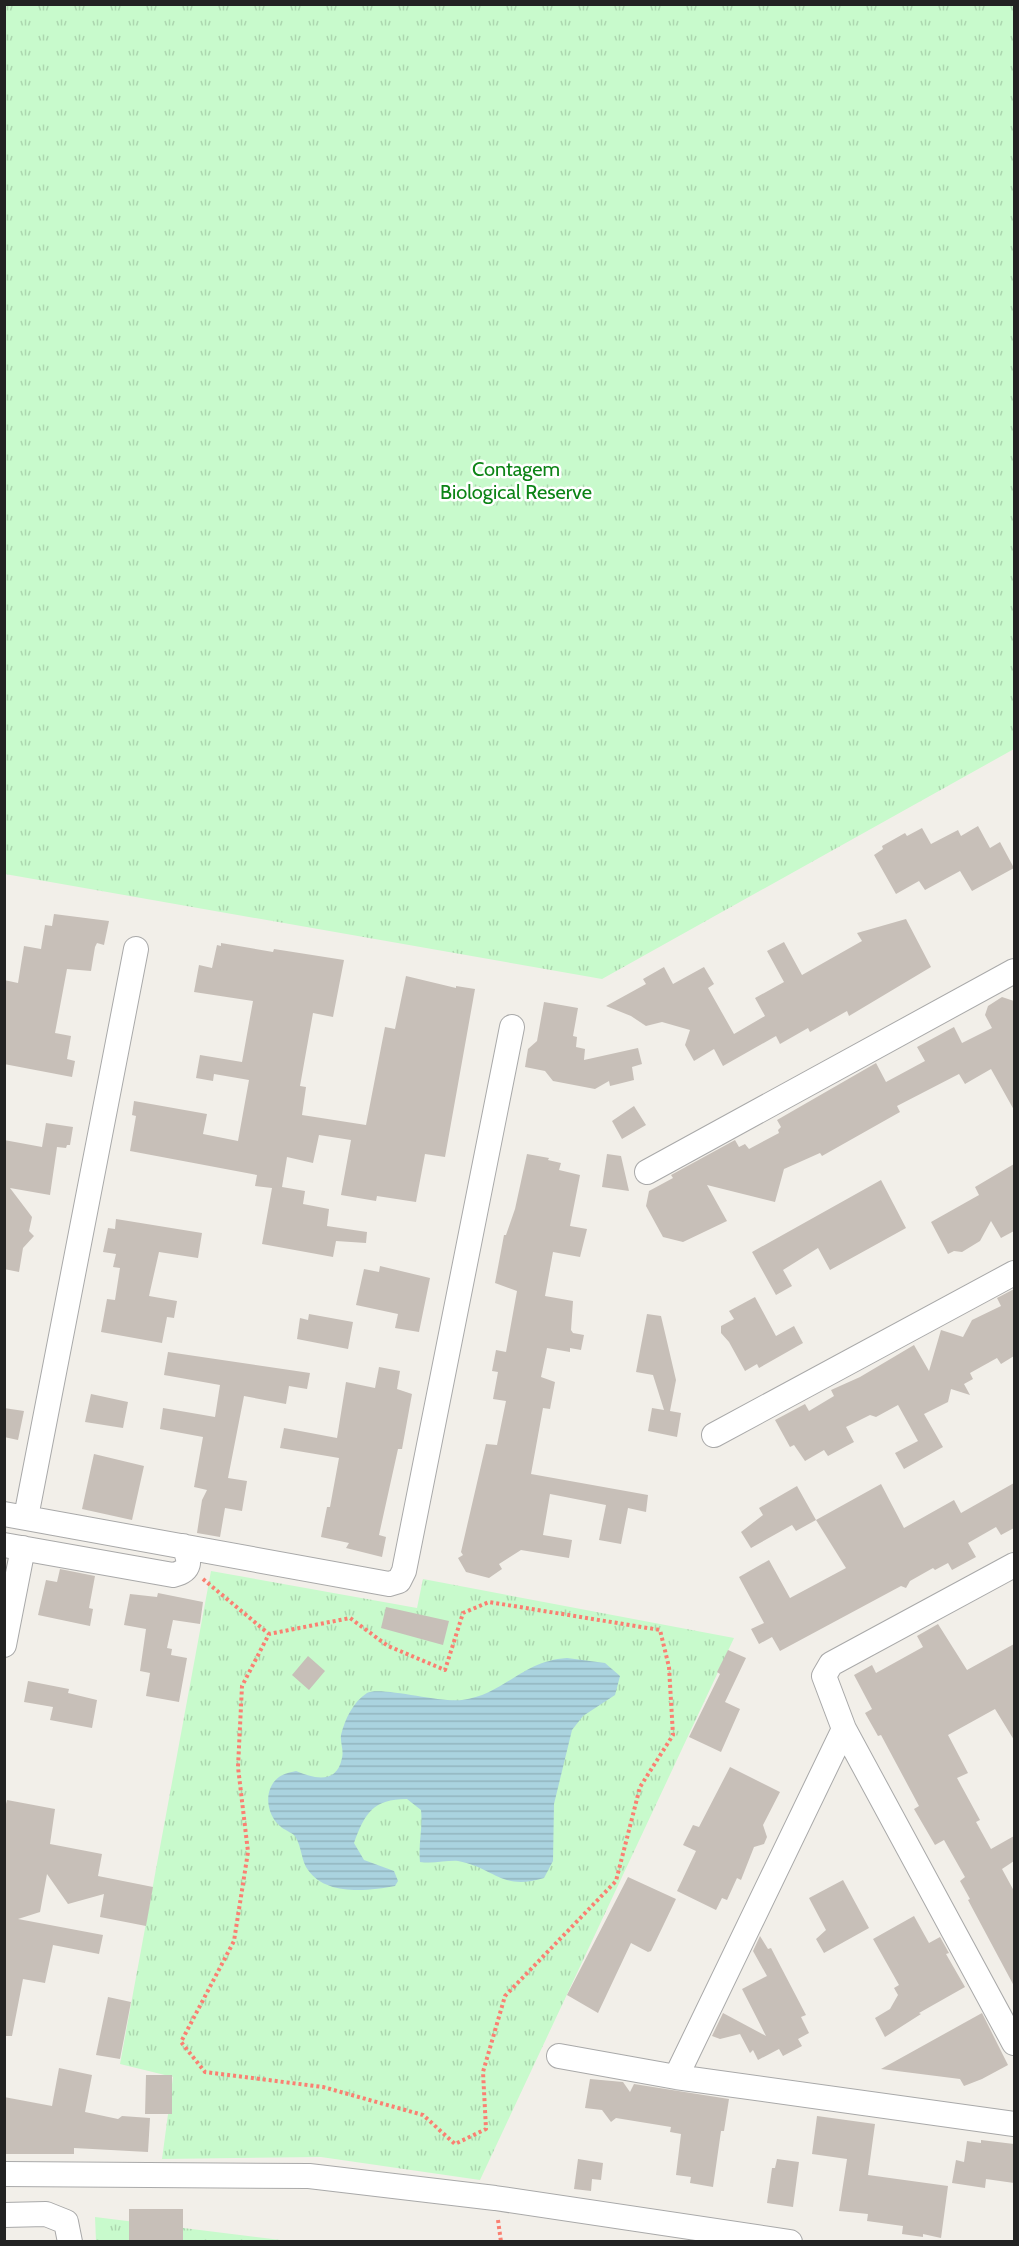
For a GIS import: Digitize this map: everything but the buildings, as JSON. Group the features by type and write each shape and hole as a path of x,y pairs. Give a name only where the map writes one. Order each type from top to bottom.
{"street":[{"path":"136,949 15,1515 186,1557 390,1584 399,1581 407,1559 512,1027"},
{"path":"646,1172 1014,971"},
{"path":"714,1435 1014,1274"},
{"path":"4,1645 14,1546 173,1575 184,1573 186,1557"},
{"path":"1014,1565 831,1664 824,1676 844,1729 1014,2043"},
{"path":"676,2077 844,1729"},
{"path":"559,2056 676,2077 1014,2124"},
{"path":"4,2174 309,2176 495,2198 790,2241"},
{"path":"4,2215 46,2214 66,2222 70,2241"}],"path":[{"path":"186,1557 269,1634"},
{"path":"489,1602 660,1630 669,1667 673,1734 640,1787 616,1881 505,1995 483,2072 486,2129 455,2144 423,2115 323,2087 205,2072 182,2042 234,1941 248,1852 238,1767 242,1686 269,1634 350,1618 388,1646 445,1670 463,1613 489,1602"}],"green space":[{"name":"Contagem Biological Reserve","path":"4,5 1014,5 1014,749 602,979 5,874"},
{"path":"211,1571 417,1608 423,1579 734,1638 480,2180 321,2157 162,2159 173,2077 120,2064"},
{"path":"95,2217 289,2241 96,2241"}],"water":[{"path":"567,1658 605,1663 620,1676 615,1695 583,1716 572,1730 554,1804 553,1861 544,1878 518,1882 458,1861 420,1862 421,1810 407,1799 378,1805 362,1823 354,1843 364,1860 394,1871 398,1881 395,1886 360,1890 336,1888 325,1884 308,1870 295,1836 280,1826 272,1815 268,1801 270,1788 279,1777 296,1771 318,1777 330,1776 335,1772 342,1758 341,1735 345,1723 350,1711 362,1697 374,1691 462,1700 490,1692 537,1665"}]}
